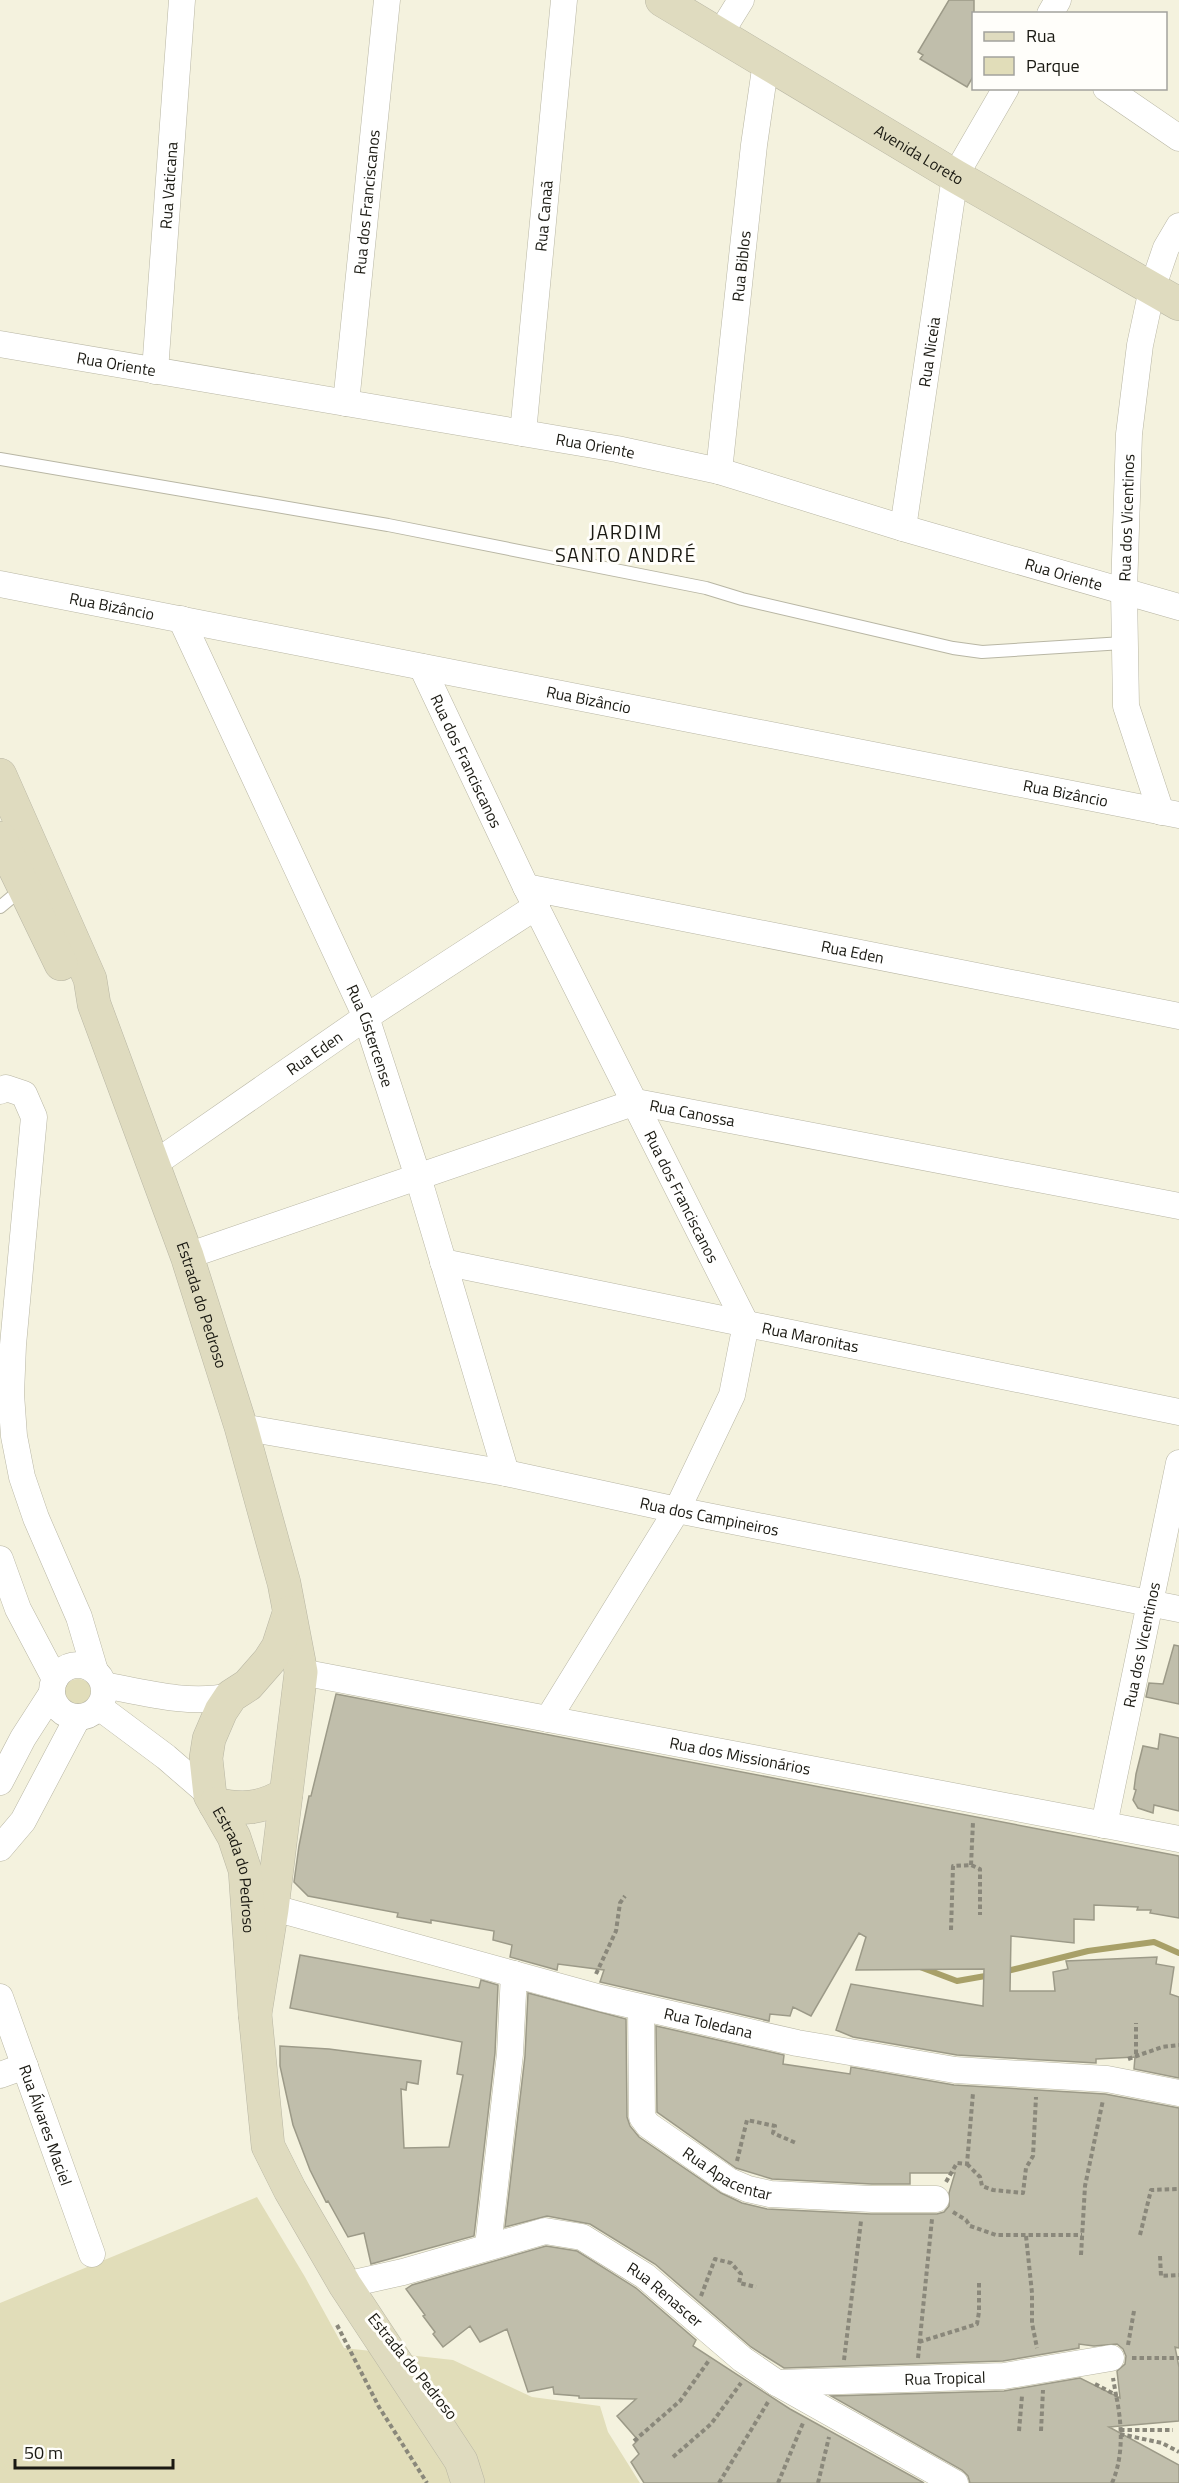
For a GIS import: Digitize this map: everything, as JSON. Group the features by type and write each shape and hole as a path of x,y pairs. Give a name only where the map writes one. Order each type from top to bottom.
{"main road":[{"name":"Avenida Loreto","path":"662,0 955,176 1165,296"},
{"name":"Estrada do Pedroso","path":"0,775 22,889"},
{"name":"Estrada do Pedroso","path":"0,838 22,889 69,982 94,1004 187,1256 241,1427 284,1583 301,1672 286,1794 260,1905 255,2014 268,2146 290,2190 345,2285 461,2461 468,2483"},
{"name":"Estrada do Pedroso","path":"260,1905 237,1848 212,1800 206,1774 209,1739 220,1710 258,1676 278,1647 289,1613"},
{"path":"239,1691 267,1678 301,1672"},
{"path":"212,1800 237,1809 257,1808 286,1794"},
{"name":"Estrada do Pedroso","path":"345,2285 454,2414 482,2462 490,2483"}],"street":[{"name":"Rua Vaticana","path":"155,371 182,0"},
{"name":"Rua dos Franciscanos","path":"346,403 387,0"},
{"name":"Rua Canaã","path":"523,433 564,0"},
{"path":"720,34 741,0"},
{"name":"Rua Biblos","path":"719,471 753,145 766,62"},
{"path":"955,176 1005,90"},
{"path":"1109,90 1179,138"},
{"name":"Rua Niceia","path":"903,528 955,176"},
{"name":"Rua dos Vicentinos","path":"1170,814 1125,706 1123,643 1129,434 1140,345 1165,296 1166,248 1179,226"},
{"name":"Rua Oriente","path":"0,344 617,449 719,471 903,528 1179,607"},
{"name":"Rua Bizâncio","path":"0,584 1170,814"},
{"name":"Rua Cistercense","path":"181,620 366,1017 418,1177 506,1473"},
{"name":"Rua dos Franciscanos","path":"422,667 532,897 746,1324"},
{"name":"Rua Eden","path":"154,1164 366,1017 532,897 1179,1016"},
{"path":"0,1091 6,1088 24,1094 34,1117 13,1345 11,1394 15,1436 22,1477 36,1518 79,1617 94,1695 23,1821 0,1848"},
{"name":"Rua Canossa","path":"187,1256 636,1102 1179,1206"},
{"name":"Rua Maronitas","path":"443,1262 1179,1412"},
{"path":"548,1719 677,1510 732,1395 746,1324"},
{"name":"Rua dos Campineiros","path":"241,1427 506,1473 677,1510 1179,1608"},
{"name":"Rua dos Vicentinos","path":"1104,1825 1179,1463"},
{"path":"0,1559 18,1609 53,1686 58,1707 70,1716 94,1695 209,1701 239,1691"},
{"path":"0,1782 22,1738 53,1686 68,1667 87,1666 94,1695 166,1756 212,1800"},
{"name":"Rua dos Missionários","path":"301,1672 1179,1839"},
{"name":"Rua Toledana","path":"260,1905 641,2008 797,2043 955,2070 1100,2078 1179,2093"},
{"path":"488,2246 510,2054 514,1974"},
{"name":"Rua Álvares Maciel","path":"0,1997 92,2254"},
{"name":"Rua Apacentar","path":"641,2008 642,2117 648,2125 732,2182 770,2194 936,2199"},
{"path":"0,2075 24,2066"},
{"name":"Rua Renascer","path":"345,2285 413,2269 545,2231 582,2237 645,2276 721,2341 778,2384 955,2483"},
{"name":"Rua Tropical","path":"778,2384 1004,2376 1043,2377 1116,2363"}],"lane":[{"path":"0,459 388,525 706,588 742,599 953,648 982,652 1123,643"}],"path":[{"path":"971,1865 973,1827"},
{"path":"951,1930 953,1866 971,1865 980,1869 980,1916"},
{"path":"587,1994 616,1931 620,1903 625,1896"},
{"path":"1136,2023 1136,2055"},
{"path":"1081,2255 1085,2186 1100,2078 1136,2055 1162,2047 1179,2045"},
{"path":"967,2164 975,2071"},
{"path":"916,2379 923,2286 936,2199 957,2163 967,2164 980,2177 982,2186 993,2190 1023,2193 1026,2168 1033,2156 1038,2075"},
{"path":"732,2182 747,2120 775,2126 774,2133 796,2143"},
{"path":"1140,2235 1150,2190 1179,2189"},
{"path":"842,2381 863,2198"},
{"path":"936,2199 941,2208 966,2220 970,2226 996,2235 1082,2235"},
{"path":"1026,2236 1032,2292 1032,2323 1043,2377 1041,2431"},
{"path":"1160,2256 1161,2277 1179,2275"},
{"path":"691,2315 702,2294 715,2259 731,2263 741,2274 739,2283 756,2287"},
{"path":"920,2342 976,2324 979,2312 979,2283"},
{"path":"1112,2483 1120,2451 1116,2363 1134,2311"},
{"path":"333,2316 379,2408 427,2483"},
{"path":"634,2441 680,2401 694,2384 721,2341"},
{"path":"1116,2363 1179,2358"},
{"path":"673,2457 711,2424 752,2366"},
{"path":"718,2483 778,2384"},
{"path":"1095,2384 1116,2395"},
{"path":"1020,2431 1023,2387"},
{"path":"778,2483 802,2425 825,2411"},
{"path":"818,2483 825,2411"},
{"path":"1120,2432 1173,2430"},
{"path":"1120,2432 1162,2443 1179,2452"}],"green space":[{"path":"78,1679 88,1683 92,1693 88,1703 78,1707 68,1703 64,1693 68,1683"},
{"path":"257,2197 344,2348 453,2360 532,2397 600,2406 608,2432 640,2483 0,2483 0,2303"}],"building":[{"path":"949,0 974,0 972,78 967,87 920,59 923,55 918,52"},
{"path":"1174,1645 1179,1646 1179,1704 1146,1697 1149,1683 1163,1684"},
{"path":"336,1694 1179,1856 1179,1918 1150,1913 1151,1910 1137,1910 1138,1907 1094,1905 1094,1920 1074,1919 1074,1943 1011,1936 1010,1991 1055,1991 1053,1972 1068,1969 1066,1961 1157,1957 1156,1964 1174,1967 1170,1994 1179,1997 1179,2078 1134,2069 1135,2057 1096,2059 1096,2063 957,2055 853,2037 836,2030 851,1984 983,2006 984,1969 856,1970 866,1937 859,1933 811,2016 793,2007 790,2016 770,2014 769,2021 600,1982 604,1970 558,1964 557,1970 510,1957 512,1945 493,1940 494,1931 431,1920 431,1923 397,1917 398,1913 308,1896 294,1882 309,1796 311,1796"},
{"path":"1160,1734 1179,1738 1179,1811 1154,1805 1153,1813 1138,1808 1133,1800 1143,1746 1158,1749"},
{"path":"300,1955 479,1988 481,1980 498,1985 495,2053 474,2236 371,2264 364,2233 348,2237 328,2201 326,2202 310,2170 293,2125 280,2066 280,2046 329,2049 421,2061 418,2084 407,2082 406,2090 401,2089 404,2148 449,2147 463,2075 457,2074 462,2042 290,2008"},
{"path":"528,1993 626,2019 627,2117 630,2126 639,2137 721,2193 742,2203 767,2209 871,2214 937,2214 944,2212 949,2206 949,2193 955,2173 910,2173 910,2184 872,2184 772,2179 736,2168 657,2112 656,2026 784,2055 783,2064 850,2074 851,2067 954,2085 1105,2094 1179,2108 1179,2348 1175,2347 1179,2367 1179,2421 1109,2427 1179,2465 1179,2483 970,2483 968,2476 962,2470 831,2396 1004,2391 1080,2378 1120,2398 1117,2371 1125,2364 1126,2356 1117,2344 1094,2346 1079,2344 1079,2348 1003,2361 784,2368 751,2347 655,2264 590,2224 547,2216 505,2227 525,2056"},
{"path":"546,2246 577,2251 636,2288 696,2340 693,2346 790,2409 924,2483 644,2483 631,2462 639,2454 633,2445 638,2440 617,2416 636,2399 579,2398 579,2396 554,2394 553,2387 528,2392 507,2329 480,2342 470,2326 443,2347 433,2334 435,2332 423,2316 425,2315 406,2289 412,2285"}],"waterway":[{"path":"1003,1972 1088,1951 1154,1942 1179,1953"},
{"path":"920,1967 957,1981 991,1975"}],"district":[{"name":"JARDIM SANTO ANDRÉ","path":"626,544"}]}
